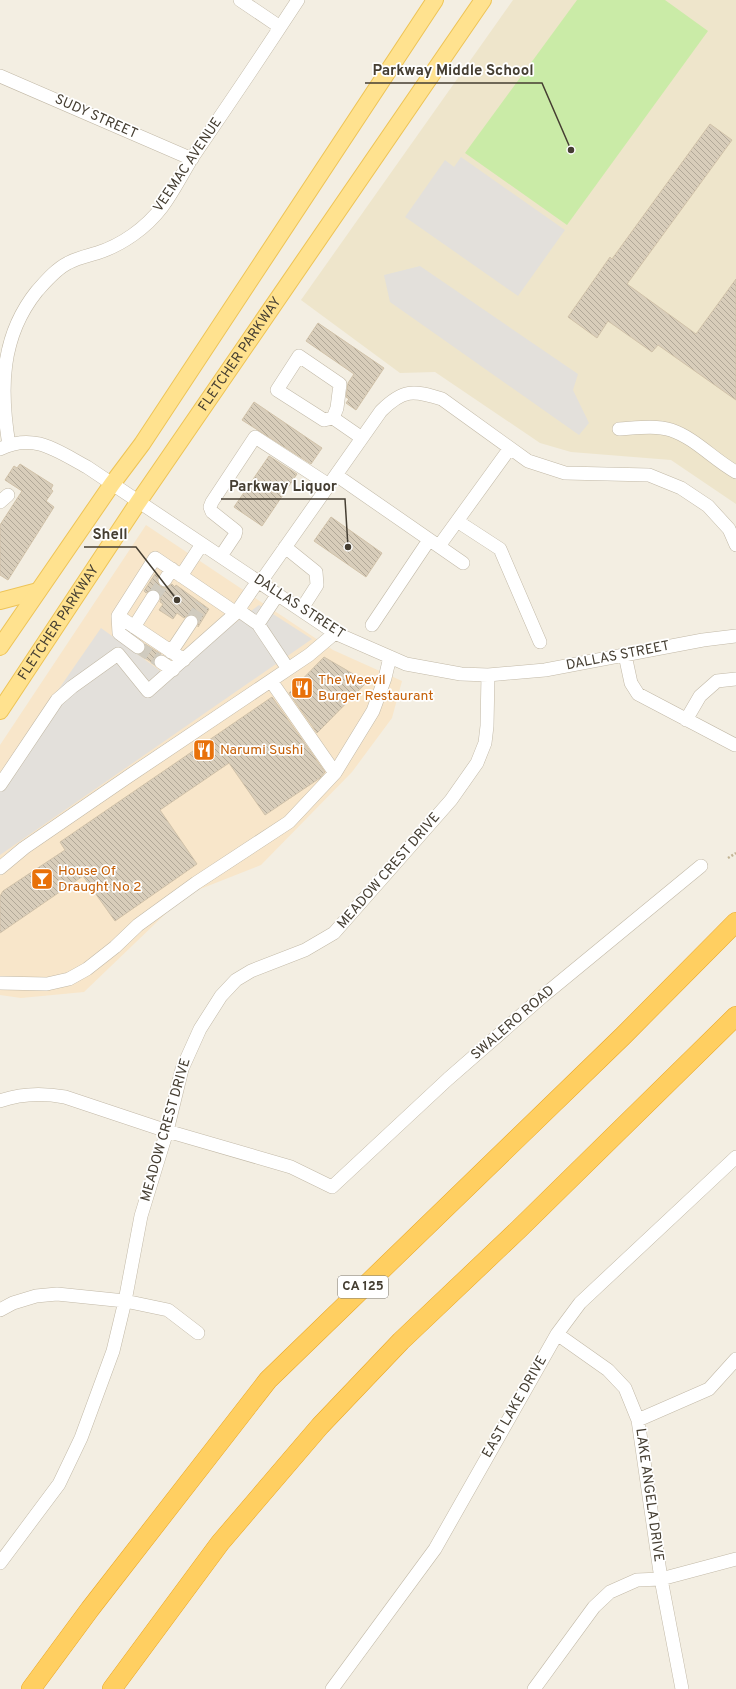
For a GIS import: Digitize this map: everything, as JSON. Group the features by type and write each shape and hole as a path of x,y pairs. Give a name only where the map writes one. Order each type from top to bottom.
{"highway":[{"name":"CA 125","path":"31,1689 90,1609 268,1380 617,1042 736,922"},
{"path":"112,1689 220,1543 320,1426 401,1341 519,1229 736,1016"}],"main road":[{"path":"0,647 112,484 142,444 435,0"},
{"name":"FLETCHER PARKWAY","path":"0,711 139,501 483,0"},
{"path":"0,601 38,591"}],"street":[{"path":"240,0 280,27"},
{"name":"VEEMAC AVENUE","path":"5,447 1,407 2,373 9,341 23,311 43,285 67,263 114,246 141,229 163,206 192,159 298,0"},
{"name":"SUDY STREET","path":"0,76 192,159"},
{"path":"333,418 337,408 340,384 299,356 277,390 324,420 333,418 362,438"},
{"path":"0,785 57,700 72,687 118,654 148,691 237,611 285,547 381,411 394,398 405,393 427,394 442,399 528,461 565,473 648,476 681,488 708,506 729,529 736,545"},
{"path":"619,429 653,427 670,429 681,434 736,472"},
{"path":"221,556 232,541 236,531 212,512 210,507 255,437 332,480 434,543 463,563"},
{"name":"DALLAS STREET","path":"5,447 28,442 47,445 87,467 335,633 406,664 462,674 488,675 545,670 703,640 736,636"},
{"path":"372,625 434,543 457,521 510,448"},
{"path":"457,521 500,549 540,642"},
{"path":"172,575 202,544"},
{"path":"285,547 316,572 317,585 301,610"},
{"path":"138,647 119,633 118,616 155,558 172,575 206,600 237,611 258,624 288,669"},
{"path":"258,624 278,594"},
{"path":"134,627 153,597"},
{"path":"118,616 184,660"},
{"path":"171,652 191,622"},
{"path":"0,868 24,848 309,655 335,633"},
{"path":"625,655 631,683 638,694 735,745"},
{"path":"0,983 47,984 69,979 87,969 115,947 138,925 196,883 289,822 335,773 373,711 385,678 390,657"},
{"path":"161,662 173,670"},
{"name":"MEADOW CREST DRIVE","path":"0,1563 62,1478 81,1438 113,1351 125,1301 141,1216 167,1131 182,1069 200,1029 228,987 251,971 305,950 334,933 419,839 451,800 477,763 485,743 487,726 488,675"},
{"path":"686,720 700,696 717,681 736,679"},
{"path":"271,680 335,773"},
{"name":"SWALERO ROAD","path":"167,1131 291,1167 332,1187 448,1079 543,996 701,866"},
{"path":"0,1101 27,1094 46,1094 65,1097 167,1131"},
{"name":"EAST LAKE DRIVE","path":"332,1689 435,1549 557,1334 580,1303 736,1157"},
{"path":"0,1310 13,1303 36,1296 57,1294 125,1301 168,1310 198,1333"},
{"name":"LAKE ANGELA DRIVE","path":"557,1334 608,1370 625,1388 638,1420 661,1579 682,1689"},
{"path":"638,1420 709,1389 736,1359"},
{"path":"534,1689 594,1607 610,1592 637,1580 661,1579 736,1559"}],"path":[{"path":"728,858 736,853"}],"shaded area":[{"path":"513,0 736,0 736,504 671,460 571,452 540,443 435,372 400,373 301,300"},
{"path":"461,157 565,230 518,296 405,217 445,160 454,167"},
{"path":"420,266 578,374 573,390 589,423 579,435 390,302 384,275"},
{"path":"146,525 333,650 402,681 392,718 352,772 261,865 185,895 84,992 21,998 0,995 0,745"},
{"path":"259,605 312,639 0,855 0,774 101,628 166,675"}],"green space":[{"path":"577,0 665,0 708,31 567,225 465,153"}],"building":[{"path":"710,124 732,140 627,284 696,334 736,279 736,400 658,345 652,352 608,321 597,338 568,317 610,257 612,259"},
{"path":"318,323 384,368 356,410 346,403 349,399 346,397 348,383 354,374 306,341"},
{"path":"254,402 322,448 311,464 242,420"},
{"path":"269,456 297,474 262,526 234,507"},
{"path":"20,464 53,485 51,489 53,491 46,501 54,507 8,580 0,575 0,525 22,491 5,480 14,466 17,468"},
{"path":"331,517 382,553 366,577 314,541"},
{"path":"155,574 158,576 157,580 160,586 165,588 172,584 175,587 176,585 209,609 198,627 198,619 195,615 188,615 184,618 177,613 173,619 159,610 163,604 160,602 161,597 158,590 153,589 146,593 144,591"},
{"path":"145,644 161,654 155,657 153,663 140,655 145,651"},
{"path":"324,657 367,682 317,733 289,693"},
{"path":"272,697 325,772 320,778 265,815 229,763 160,810 197,864 115,921 83,876 0,933 0,896 3,891 65,850 60,842"}],"tunnel":[{"path":"153,597 165,580"},
{"path":"191,622 202,605"},
{"path":"138,647 161,662"}],"place":[{"name":"Parkway Middle School","path":"571,150"},
{"name":"Parkway Liquor","path":"348,547"},
{"name":"Shell","path":"177,600"},
{"name":"The Weevil Burger Restaurant","path":"302,688"},
{"name":"Narumi Sushi","path":"204,750"},
{"name":"House Of Draught No 2","path":"42,879"}]}
